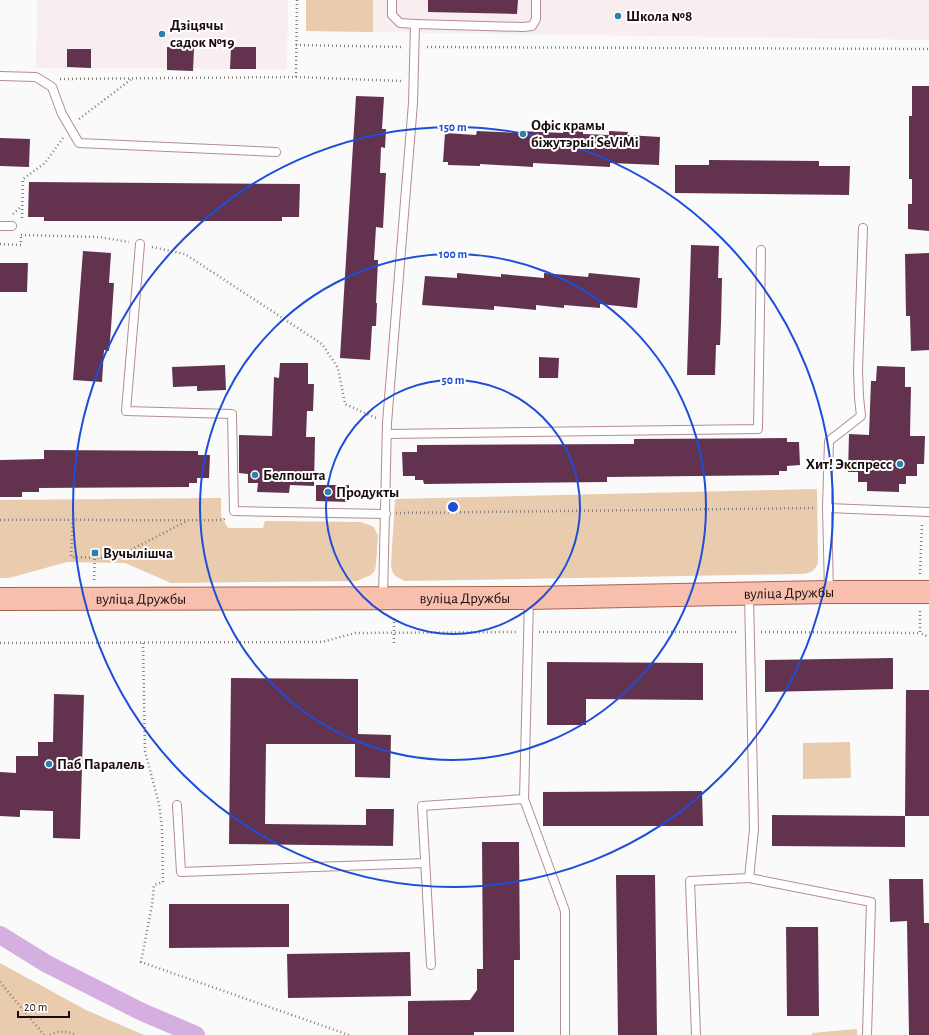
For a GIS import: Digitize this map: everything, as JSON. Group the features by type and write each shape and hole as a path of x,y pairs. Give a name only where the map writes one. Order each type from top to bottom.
{"main road":[{"name":"вуліца Дружбы","path":"0,599 529,598 828,592 929,592"}],"lane":[{"path":"392,0 392,15 400,23 523,27 532,26 536,20 536,0"},
{"path":"389,599 386,514 387,423 413,103 414,24"},
{"path":"0,76 36,77 52,87 62,114 79,143 276,152"},
{"path":"0,226 12,226"},
{"path":"828,592 827,508 829,441 861,416 858,397 858,371 863,228"},
{"path":"140,244 126,411 232,414 234,511 386,514"},
{"path":"387,434 758,429 760,250"},
{"path":"827,508 929,512"},
{"path":"749,594 754,829 749,878"},
{"path":"529,598 524,799 565,910 565,1035"},
{"path":"431,965 422,806 524,799"},
{"path":"177,804 181,872 425,863"},
{"path":"696,1035 690,881 749,878 871,902 867,1035"}],"path":[{"path":"296,78 297,0"},
{"path":"296,45 414,47 929,49"},
{"path":"22,221 23,179 45,163 74,123 133,78"},
{"path":"60,79 296,78 414,81"},
{"path":"0,244 21,245 22,228"},
{"path":"21,235 99,237 185,254 322,344 338,368 345,404 387,423"},
{"path":"386,514 827,508"},
{"path":"0,520 223,520 234,511"},
{"path":"72,519 71,558 116,558 189,520"},
{"path":"93,599 95,553"},
{"path":"389,599 394,643"},
{"path":"0,643 322,642 355,633 920,633"},
{"path":"0,982 44,1035"},
{"path":"50,1035 61,1031 77,1035"}],"shaded area":[{"name":"Дзіцячы садок №19","path":"37,0 288,0 287,69 36,68"},
{"name":"Школа №8","path":"306,0 929,0 929,40 306,31"},
{"path":"306,0 373,0 373,32 306,31"},
{"path":"817,489 818,563 812,571 807,573 405,581 395,575 392,571 391,565 395,499"},
{"path":"221,498 221,516 228,528 263,528 265,521 361,522 374,527 378,536 375,570 371,575 357,581 171,583 125,563 67,562 9,578 0,578 0,500"},
{"path":"850,742 851,778 803,779 803,743"},
{"path":"0,963 86,1010 144,1035 0,1035"},
{"path":"857,1029 857,1035 812,1035 812,1033"}],"building":[{"path":"428,0 518,0 517,14 428,12"},
{"path":"167,47 194,48 193,71 167,70"},
{"path":"231,47 256,47 256,69 230,69"},
{"path":"67,49 91,49 91,68 67,67"},
{"path":"912,86 929,86 929,231 908,229 908,204 912,204 912,179 909,179 909,116 912,116"},
{"path":"356,96 384,97 382,129 386,129 385,148 381,147 380,173 386,173 383,228 376,227 374,260 378,260 376,326 372,326 370,360 340,358"},
{"path":"563,130 583,131 583,134 609,135 609,131 628,132 627,135 660,137 659,165 610,163 610,167 533,163 533,167 480,164 480,166 448,165 448,162 443,162 445,133 476,135 477,131 520,133 520,131 563,133"},
{"path":"0,138 30,139 29,167 0,166"},
{"path":"709,160 819,161 819,166 850,166 849,195 675,193 675,165 709,165"},
{"path":"29,182 300,184 299,217 282,217 282,221 44,221 44,217 28,217"},
{"path":"691,245 719,246 718,278 722,278 721,323 720,345 716,345 715,375 687,375"},
{"path":"83,251 111,253 109,283 114,283 111,328 109,351 104,350 102,382 73,380"},
{"path":"929,253 929,350 911,351 910,316 906,316 905,254"},
{"path":"0,263 28,263 27,292 0,292"},
{"path":"457,273 501,277 501,274 544,278 544,273 588,277 589,273 640,278 637,308 600,304 600,308 564,305 564,308 536,305 536,310 494,306 494,310 422,305 425,276 457,278"},
{"path":"539,357 559,358 558,378 539,378"},
{"path":"280,363 308,363 308,384 314,384 313,411 307,411 306,437 315,437 314,486 290,485 289,493 257,492 258,483 248,483 248,474 239,473 239,435 272,436 274,377 279,378"},
{"path":"225,365 226,390 197,391 197,386 173,387 172,367"},
{"path":"877,366 905,367 905,387 911,387 910,436 925,436 924,464 917,464 917,476 906,476 906,484 899,484 899,492 867,491 867,482 858,482 858,472 848,472 849,434 869,435 871,381 876,381"},
{"path":"787,438 787,442 799,442 800,465 787,466 787,471 779,471 779,475 607,477 607,482 424,484 423,480 415,480 415,476 403,476 402,452 417,452 417,445 634,444 634,439"},
{"path":"44,450 198,451 198,455 210,455 209,478 197,478 197,483 189,483 189,487 39,488 39,492 22,492 22,497 0,497 0,460 44,459"},
{"path":"316,485 349,485 349,502 316,501"},
{"path":"893,658 893,689 765,692 765,660"},
{"path":"547,662 703,663 703,700 586,699 586,725 547,725"},
{"path":"231,678 358,679 358,734 391,735 390,778 355,777 355,744 266,744 265,824 366,825 366,809 394,809 393,846 229,844"},
{"path":"906,690 929,690 929,816 905,816"},
{"name":"Паб Паралель","path":"54,694 84,695 80,839 53,838 53,811 20,810 20,817 0,816 0,772 16,773 16,756 38,756 38,742 53,742"},
{"path":"702,791 703,826 543,826 543,792"},
{"path":"772,815 905,816 905,847 772,846"},
{"path":"482,842 519,842 520,960 514,960 514,1032 474,1032 474,1035 408,1035 408,1001 470,1000 477,990 477,969 483,969"},
{"path":"616,875 655,875 657,1035 618,1035"},
{"path":"889,879 923,879 924,923 929,923 929,1035 909,1035 907,921 890,922"},
{"path":"169,904 289,904 289,947 169,948"},
{"path":"786,927 818,927 819,1016 787,1016"},
{"path":"410,952 411,996 288,998 287,954"}],"waterway":[{"path":"0,935 47,964 142,1012 196,1035"}],"place":[{"name":"Школа №8","path":"618,16"},
{"name":"Дзіцячы садок №19","path":"162,34"},
{"name":"Офіс крамы біжутэрыі SeViMi","path":"523,134"},
{"name":"Хит! Экспресс","path":"900,464"},
{"name":"Белпошта","path":"255,475"},
{"name":"Продукты","path":"328,492"},
{"name":"Вучылішча","path":"95,553"},
{"name":"Паб Паралель","path":"49,764"}]}
